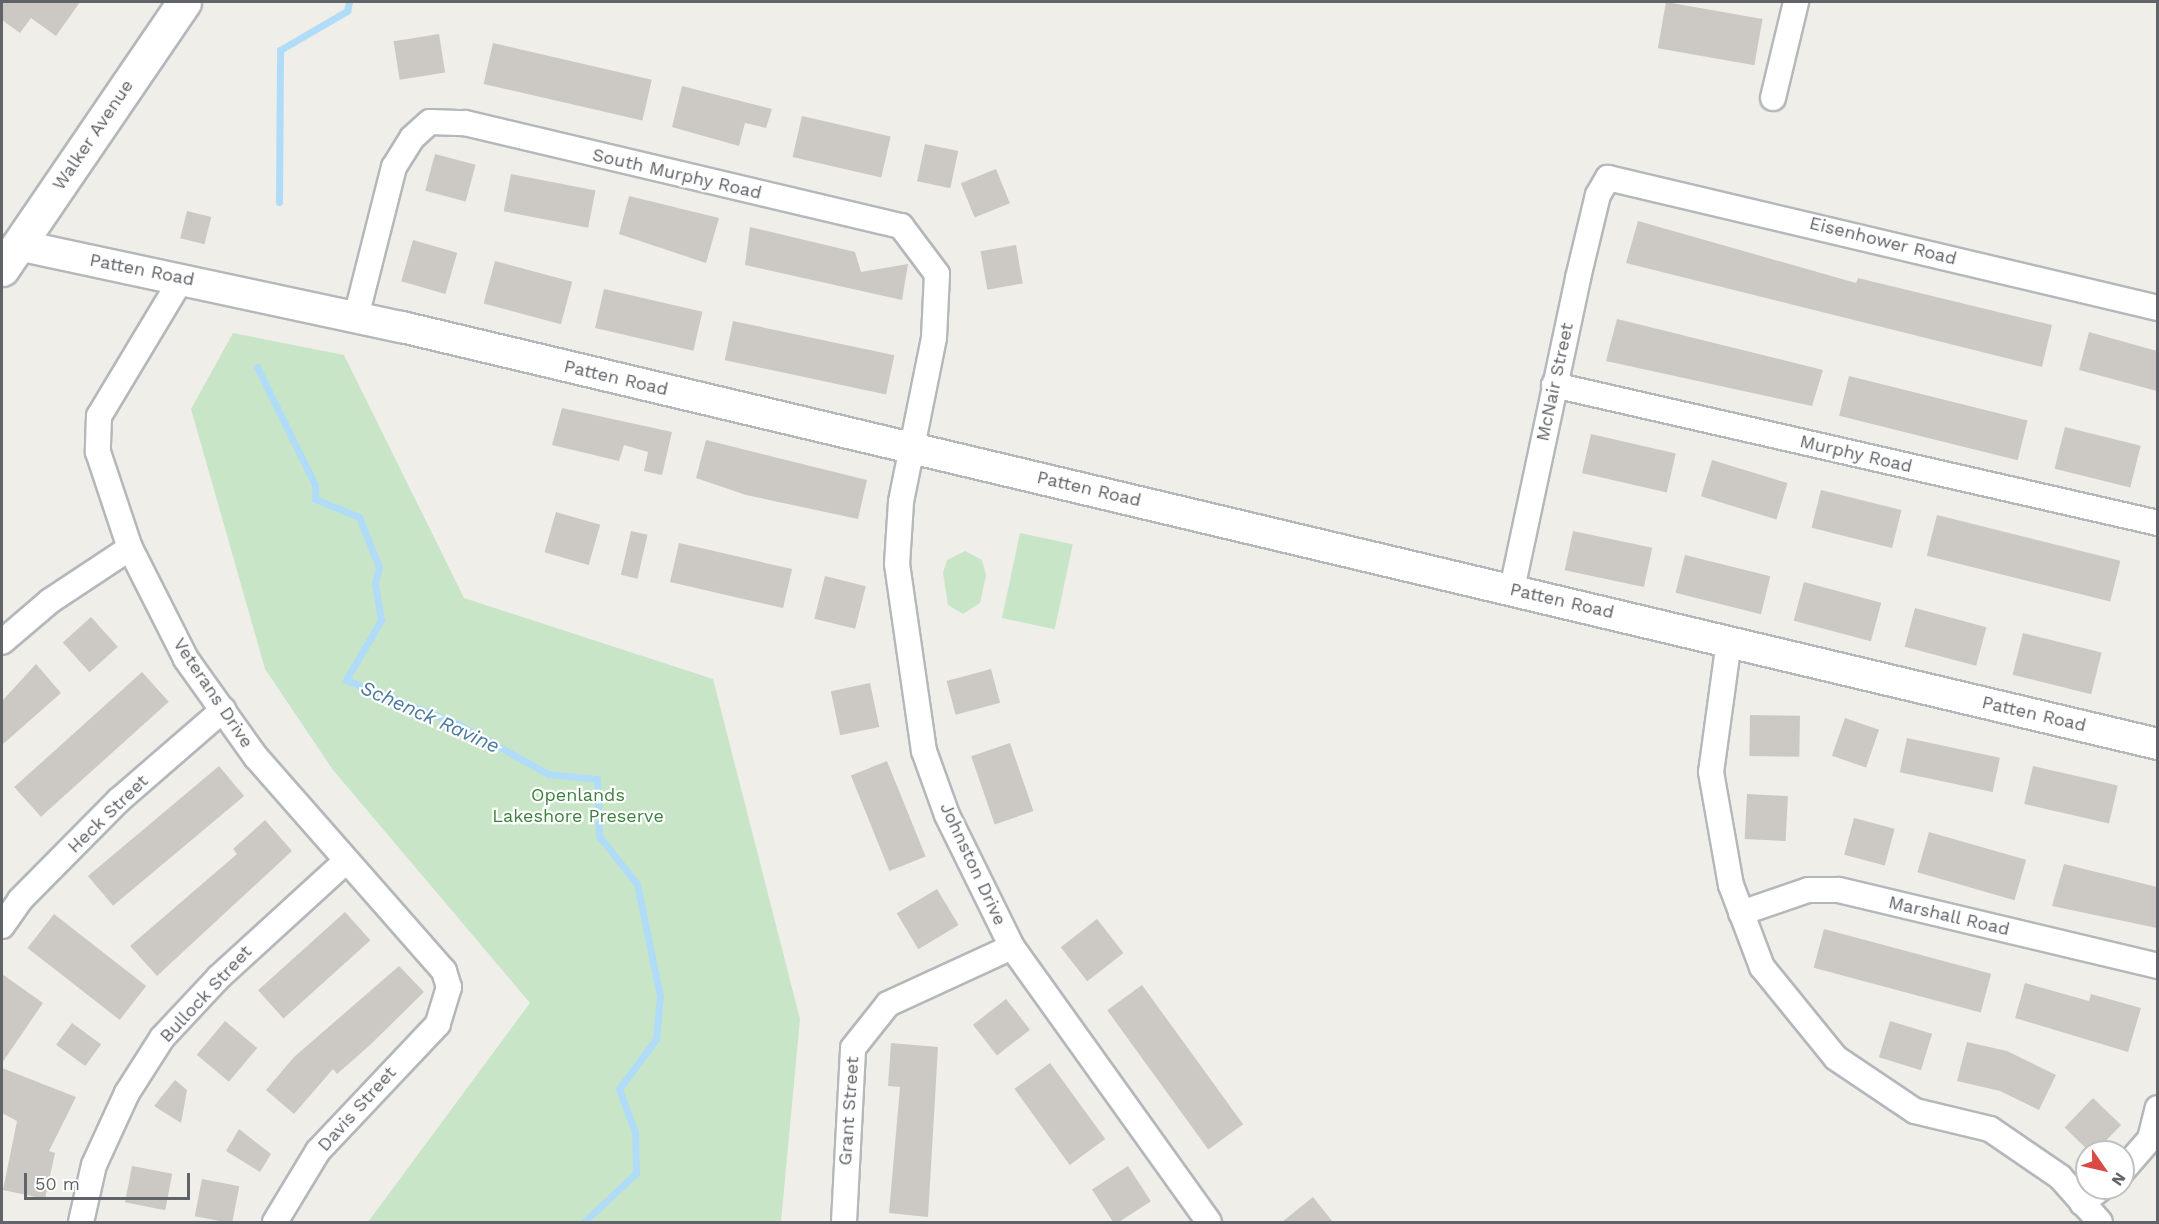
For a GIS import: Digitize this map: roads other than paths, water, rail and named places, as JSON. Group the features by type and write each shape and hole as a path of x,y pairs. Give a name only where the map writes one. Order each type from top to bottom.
{"main road":[{"name":"Walker Avenue","path":"7,251 184,2"}],"street":[{"path":"1773,98 1796,2"},
{"name":"South Murphy Road","path":"356,317 379,208 412,138 430,122 477,126 901,226 937,274 934,338 912,447"},
{"name":"Eisenhower Road","path":"1608,178 2157,308"},
{"name":"McNair Street","path":"1512,589 1554,385 1598,195 1608,178"},
{"name":"Patten Road","path":"7,251 182,278 356,317 1512,589 2157,744"},
{"name":"Veterans Drive","path":"182,278 99,416 98,452 130,548 186,658 223,711 345,862 444,971 447,1003"},
{"name":"Murphy Road","path":"1554,385 2157,523"},
{"name":"Johnston Drive","path":"912,447 897,564 924,751 947,815 1012,947 1209,1222"},
{"path":"2,642 50,601 130,548"},
{"path":"1729,641 1711,772 1731,885 1762,967 1836,1058 1915,1111 1990,1129 2075,1186"},
{"name":"Heck Street","path":"2,926 20,900 120,800 223,711"},
{"name":"Bullock Street","path":"81,1222 94,1166 127,1093 162,1038 227,969 345,862"},
{"name":"Marshall Road","path":"1741,913 1808,890 1839,890 2157,966"},
{"name":"Grant Street","path":"844,1222 853,1048 888,1004 1012,947"},
{"name":"Davis Street","path":"275,1222 318,1151 438,1024 447,1003"},
{"path":"2135,1156 2150,1139 2157,1108"},
{"path":"2093,1200 2100,1222"}],"waterway":[{"name":"Schenck Ravine","path":"279,202 280,50 347,11 349,2"},
{"name":"Schenck Ravine","path":"257,367 315,485 315,499 359,517 379,567 375,583 381,620 346,680 460,725 548,774 597,779 599,836 637,884 660,996 656,1039 619,1089 635,1132 636,1173 584,1222"}],"park label":[{"name":"Openlands Lakeshore Preserve","path":"578,806"}]}
